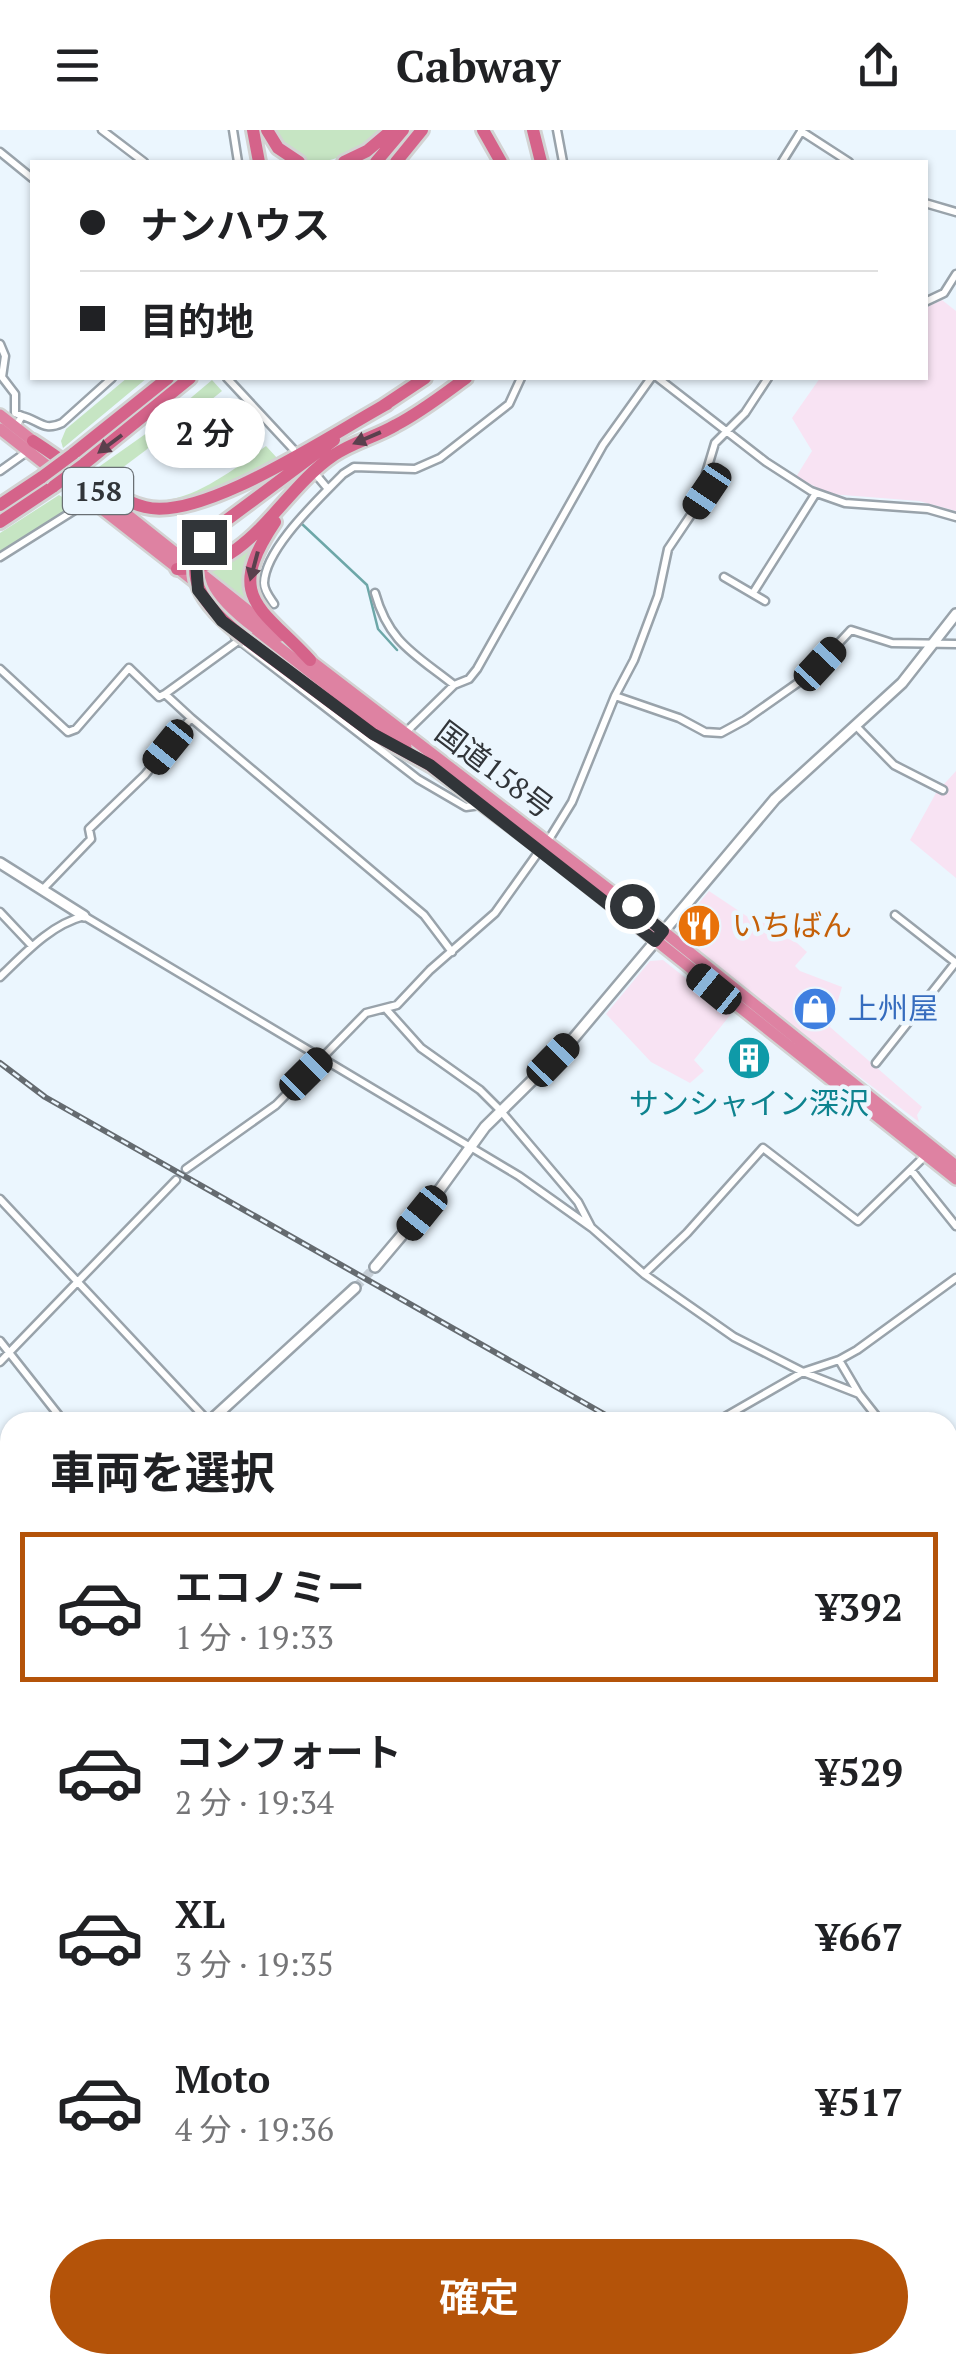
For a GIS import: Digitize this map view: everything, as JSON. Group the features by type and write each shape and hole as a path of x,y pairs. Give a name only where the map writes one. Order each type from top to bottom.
{"highway":[{"path":"253,130 259,160"},
{"path":"267,130 278,148 296,160"},
{"path":"348,160 367,151 392,130"},
{"path":"378,160 403,130"},
{"path":"398,160 422,130"},
{"path":"483,130 500,160"},
{"path":"493,130 509,160"},
{"path":"533,130 540,160"},
{"path":"0,522 54,486 156,380"},
{"path":"78,459 166,380"},
{"path":"0,505 155,408 188,380"},
{"path":"155,408 165,410 200,380"},
{"path":"422,380 220,525 198,552 196,575 198,590 212,612 242,641 373,734 430,765"},
{"path":"177,569 212,565 230,555 256,533 301,482 342,450 400,423 463,380"},
{"path":"30,446 136,504 171,510 244,483 387,404"},
{"name":"国道158号","path":"0,416 18,422 30,446 177,569 430,765 544,845"},
{"name":"国道158号","path":"0,429 30,446 194,569 956,1166"},
{"path":"301,482 255,556 250,583 260,610 310,660"},
{"name":"国道158号","path":"659,936 956,1179"}],"street":[{"path":"102,130 141,160"},
{"path":"233,130 238,160"},
{"path":"557,130 562,159"},
{"path":"783,160 802,130 846,160"},
{"path":"0,152 30,176"},
{"path":"928,203 956,212"},
{"path":"928,301 944,293 956,274"},
{"path":"0,344 5,356 2,377 15,394 18,422 31,418 39,426 53,428 110,380"},
{"path":"229,380 293,448"},
{"path":"274,604 264,583 270,564 278,548 328,489 354,467 415,469 440,458 509,404 521,380"},
{"path":"403,734 477,668 603,445 653,380"},
{"path":"658,380 766,462 816,494 845,503 928,509 956,518"},
{"path":"186,1169 276,1105 366,1013 397,1005 495,913 572,802 615,696 634,660 658,596 668,548 707,491 714,443 745,414 767,380"},
{"path":"0,470 30,446"},
{"path":"318,477 328,489"},
{"path":"753,593 816,494"},
{"path":"0,557 90,500"},
{"path":"724,577 766,601"},
{"path":"375,593 383,622 398,640 454,685"},
{"path":"375,1267 436,1196 500,1110 568,1045 774,799 902,683 956,614"},
{"path":"246,622 234,636 418,779 466,807 482,804"},
{"path":"615,696 717,734 746,720 810,676 851,630 892,643 956,644"},
{"path":"0,669 68,732 76,729 129,668 159,698 242,641"},
{"path":"166,694 424,915 452,952"},
{"path":"42,890 91,839 89,828 145,776 192,718"},
{"path":"856,726 894,765 943,790"},
{"path":"0,863 321,1059 472,1146 592,1228 644,1274 734,1337 803,1372 859,1394"},
{"path":"0,912 32,946"},
{"path":"876,1063 956,963 895,914"},
{"path":"0,976 32,946 64,924 84,916"},
{"path":"386,1009 421,1048 480,1090 500,1110 578,1202 592,1228"},
{"path":"644,1274 688,1233 763,1148 858,1221 927,1154"},
{"path":"911,1170 956,1226"},
{"path":"0,1362 176,1180"},
{"path":"0,1199 201,1412"},
{"path":"733,1412 803,1372 839,1360 956,1278"},
{"path":"221,1412 354,1288"},
{"path":"0,1341 56,1412"},
{"path":"839,1360 873,1412"}],"shaded area":[{"path":"942,300 956,311 956,511 919,501 830,494 796,477 812,451 792,418 819,380 928,380 928,307"},
{"path":"956,771 956,878 910,840 936,793"},
{"path":"709,891 797,943 807,952 795,966 800,971 842,987 830,1027 922,1107 917,1115 919,1122 770,1009 685,938 682,923"},
{"path":"663,960 731,1014 694,1060 704,1071 690,1083 651,1062 606,1014 650,961"}],"green space":[{"path":"275,130 382,130 356,150 330,160 308,160 285,146"},
{"path":"125,380 145,380 63,448 61,441 66,429"},
{"path":"212,380 222,391 201,408 198,402 106,480 93,471 161,423"},
{"path":"266,446 278,459 205,495 156,506 130,496 131,493 165,500 184,496 220,478"},
{"path":"59,495 67,500 66,510 0,553 0,533"},
{"path":"249,544 255,548 245,572 246,601 205,571 221,566"}],"waterway":[{"path":"302,524 367,585 378,629 397,650"}],"tunnel":[{"path":"355,1288 375,1267"}],"railway":[{"path":"0,1063 45,1097 600,1412"}],"place":[{"name":"いちばん","path":"699,926"},
{"name":"上州屋","path":"815,1009"},
{"name":"サンシャイン深沢","path":"749,1058"}],"route":[{"path":"204,542 196,562 198,590 222,621 373,734 430,765 655,941 663,931 632,906"}]}
